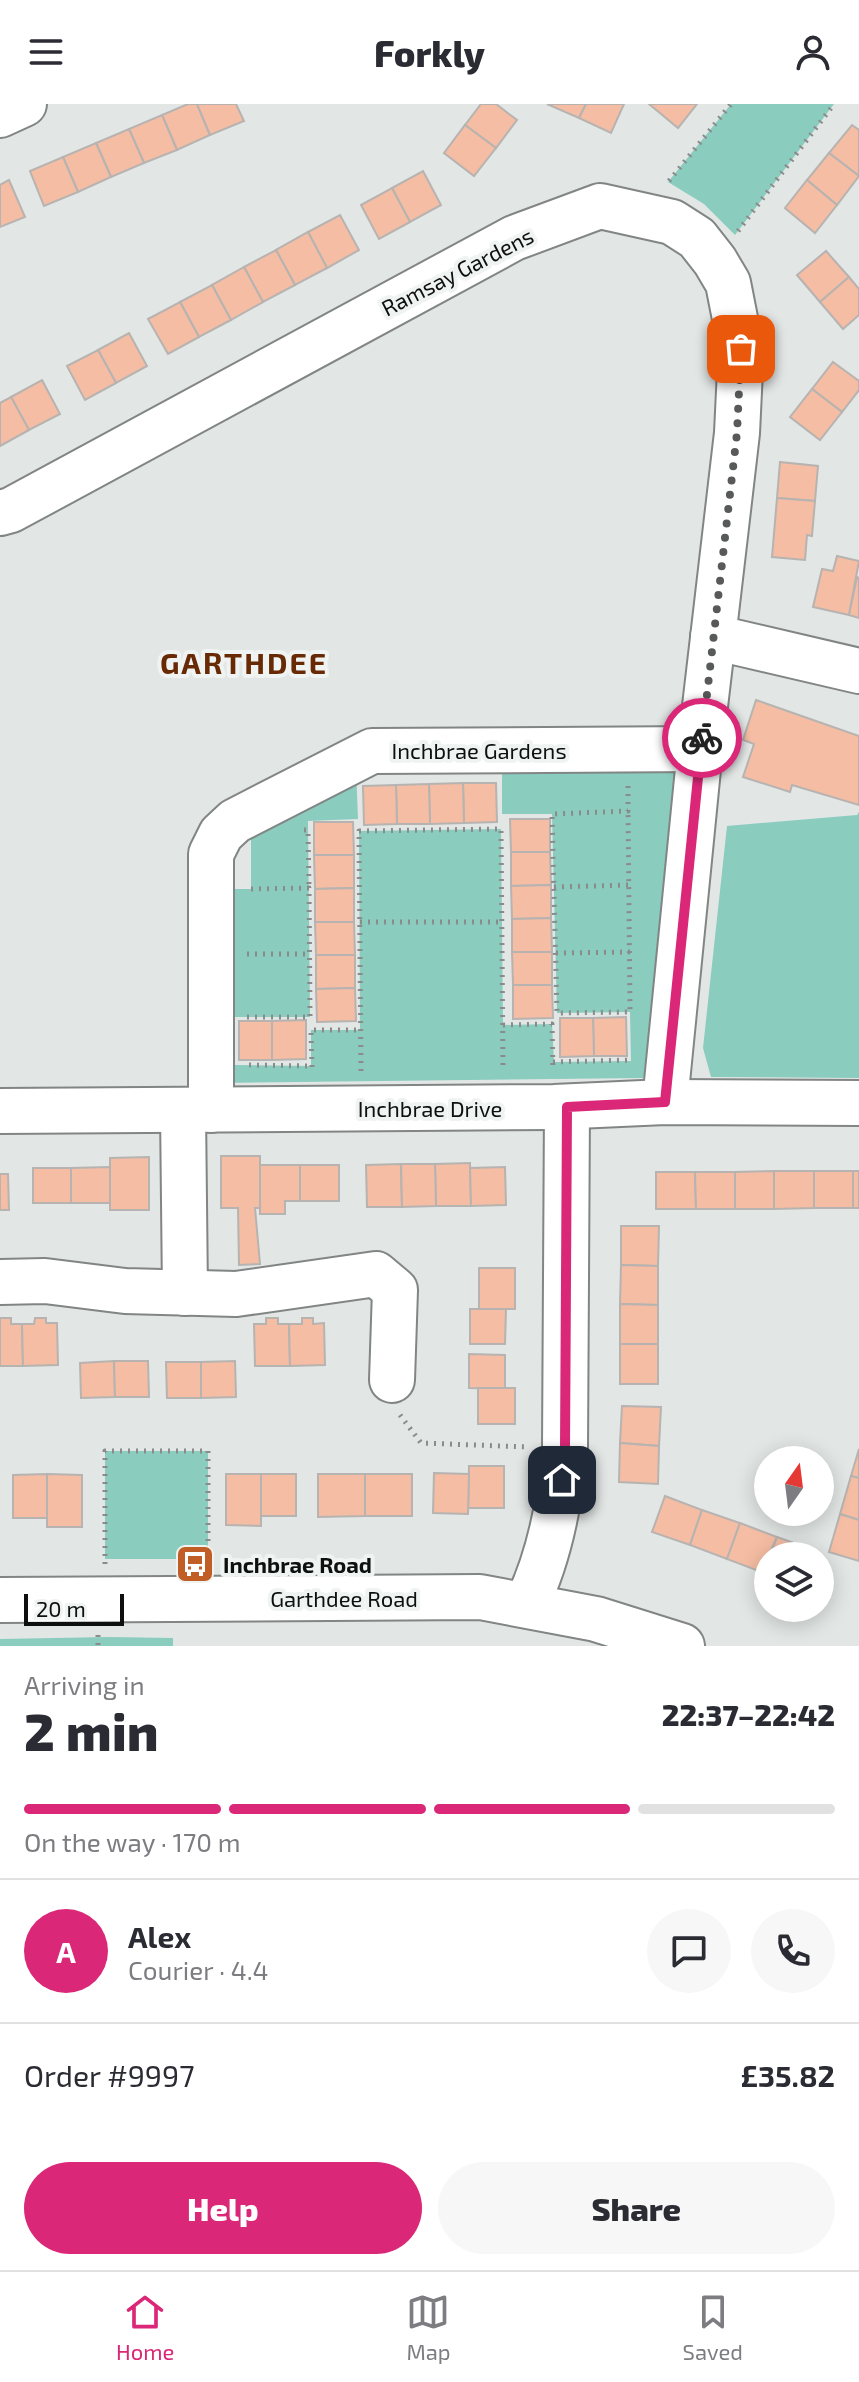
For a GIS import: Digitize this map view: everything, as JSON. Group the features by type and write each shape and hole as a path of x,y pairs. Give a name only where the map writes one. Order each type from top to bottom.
{"street":[{"path":"0,115 24,104"},
{"name":"Ramsay Gardens","path":"0,513 11,510 514,238 600,206 672,222 697,238 728,283 741,349 737,433 700,749 665,1102"},
{"path":"713,637 859,671"},
{"name":"Inchbrae Gardens","path":"185,1293 211,854 215,843 228,827 372,751 700,749"},
{"name":"Inchbrae Drive","path":"0,1111 504,1108 665,1102 859,1103"},
{"path":"526,1605 540,1577 562,1480 565,1448 561,1107"},
{"path":"0,1282 45,1281 125,1291 236,1294 376,1274 395,1290 392,1380"},
{"name":"Garthdee Road","path":"0,1600 480,1597 596,1619 682,1646"}],"path":[{"path":"668,182 731,104"},
{"path":"715,261 834,104"},
{"path":"627,749 630,1024"},
{"path":"628,811 552,814 557,1013 630,1012"},
{"path":"361,1108 359,831 501,829 504,1108"},
{"path":"234,1017 310,1017 308,830 294,831"},
{"path":"251,876 251,889"},
{"path":"554,887 629,885"},
{"path":"242,889 309,888"},
{"path":"360,922 502,922"},
{"path":"556,953 630,952"},
{"path":"234,954 309,954"},
{"path":"503,1025 552,1024 553,1062 561,1107"},
{"path":"313,1109 311,1030 360,1030"},
{"path":"553,1062 632,1061 631,1048"},
{"path":"234,1065 312,1066"},
{"path":"392,1380 391,1402 421,1443 565,1448"},
{"path":"105,1569 105,1451 208,1451 208,1568"}],"green space":[{"path":"731,104 834,104 735,235 704,204 668,182"},
{"path":"502,757 684,770 651,1069 643,1078 220,1083 217,889 251,889 251,837 356,768 358,819 308,821 310,1017 234,1017 234,1065 311,1066 311,1030 360,1030 359,831 501,829 503,1025 552,1024 554,1062 631,1061 630,1012 557,1013 552,814 502,814"},
{"path":"859,812 859,1078 711,1077 703,1048 727,826 857,815"},
{"path":"105,1451 208,1451 208,1559 105,1559"},
{"path":"173,1638 173,1646 0,1646 0,1639"}],"building":[{"path":"188,104 197,104 210,135 177,150 162,115"},
{"path":"197,104 236,104 244,121 210,135"},
{"path":"481,104 496,104 517,120 496,148 465,125"},
{"path":"547,104 586,104 579,118"},
{"path":"586,104 624,104 611,133 579,118"},
{"path":"649,104 697,104 678,128"},
{"path":"162,115 177,150 144,163 129,129"},
{"path":"465,125 496,148 474,176 444,153"},
{"path":"852,125 859,130 859,176 829,153"},
{"path":"129,129 144,163 111,177 96,143"},
{"path":"96,143 111,177 78,192 63,157"},
{"path":"829,153 859,176 837,205 807,180"},
{"path":"63,157 78,192 44,206 30,171"},
{"path":"423,171 441,205 410,222 392,188"},
{"path":"9,180 25,217 0,227 0,185"},
{"path":"807,180 837,205 815,233 785,208"},
{"path":"392,188 410,222 379,239 361,205"},
{"path":"340,215 359,250 327,268 308,232"},
{"path":"308,232 327,268 295,285 276,250"},
{"path":"276,250 295,285 263,302 244,267"},
{"path":"826,251 849,277 820,302 797,275"},
{"path":"244,267 263,302 231,320 212,285"},
{"path":"849,277 859,289 859,315 843,329 820,302"},
{"path":"212,285 231,320 199,337 180,302"},
{"path":"180,302 199,337 168,354 148,319"},
{"path":"129,333 147,366 116,383 98,350"},
{"path":"98,350 116,383 85,400 67,366"},
{"path":"833,362 859,381 859,390 842,412 812,389"},
{"path":"42,380 60,414 29,430 11,397"},
{"path":"812,389 842,412 820,440 790,417"},
{"path":"11,397 29,430 0,446 0,403"},
{"path":"780,462 818,466 815,501 777,498"},
{"path":"777,498 815,501 812,536 807,535 805,560 772,557"},
{"path":"837,556 859,561 849,615 813,607 822,569 833,571"},
{"path":"859,578 859,618 849,615"},
{"path":"756,700 859,736 859,805 792,785 790,792 743,777 754,744 743,740"},
{"path":"463,783 496,783 497,822 464,823"},
{"path":"463,783 464,823 430,824 429,784"},
{"path":"429,784 430,824 397,824 396,785"},
{"path":"396,785 397,824 364,825 363,786"},
{"path":"510,819 550,819 550,852 511,852"},
{"path":"314,822 353,822 354,855 314,855"},
{"path":"511,852 550,852 551,885 511,886"},
{"path":"314,855 354,855 354,888 315,889"},
{"path":"551,885 551,918 512,919 511,886"},
{"path":"354,888 354,922 315,922 315,889"},
{"path":"551,918 552,952 512,952 512,919"},
{"path":"315,922 354,922 355,955 316,955"},
{"path":"512,952 552,952 552,985 513,985"},
{"path":"316,955 355,955 355,988 316,989"},
{"path":"513,985 552,985 553,1018 513,1019"},
{"path":"355,988 356,1021 317,1022 316,989"},
{"path":"626,1017 627,1056 594,1056 593,1018"},
{"path":"560,1018 593,1018 594,1056 560,1057"},
{"path":"306,1020 306,1059 272,1060 272,1021"},
{"path":"239,1021 272,1021 272,1060 239,1060"},
{"path":"221,1156 260,1156 260,1208 255,1208 260,1264 239,1265 238,1208 221,1208"},
{"path":"149,1157 149,1210 110,1210 110,1158"},
{"path":"470,1163 471,1206 436,1206 435,1164"},
{"path":"401,1164 402,1207 367,1207 366,1165"},
{"path":"401,1164 435,1164 436,1206 402,1207"},
{"path":"260,1165 300,1165 300,1201 285,1201 285,1214 260,1214"},
{"path":"300,1165 339,1165 339,1201 300,1201"},
{"path":"110,1167 110,1203 71,1203 71,1168"},
{"path":"505,1167 506,1205 471,1206 470,1168"},
{"path":"33,1168 71,1168 71,1203 33,1203"},
{"path":"774,1171 774,1209 735,1209 735,1172"},
{"path":"774,1171 814,1171 814,1208 774,1209"},
{"path":"814,1171 853,1171 853,1208 814,1208"},
{"path":"853,1171 859,1171 859,1208 853,1208"},
{"path":"656,1172 695,1172 696,1209 656,1209"},
{"path":"695,1172 735,1172 735,1209 696,1209"},
{"path":"0,1174 8,1174 9,1210 0,1210"},
{"path":"621,1226 659,1226 658,1266 621,1265"},
{"path":"621,1265 658,1266 658,1305 620,1304"},
{"path":"479,1268 515,1268 515,1309 479,1309"},
{"path":"620,1304 658,1305 658,1344 620,1344"},
{"path":"470,1309 506,1309 505,1344 470,1344"},
{"path":"0,1318 11,1318 11,1324 22,1324 23,1366 0,1366"},
{"path":"35,1318 46,1318 46,1323 57,1323 58,1365 23,1366 22,1324 34,1324"},
{"path":"266,1318 278,1318 278,1324 289,1324 290,1366 255,1366 254,1324 266,1324"},
{"path":"302,1318 313,1318 313,1324 324,1323 325,1365 290,1366 289,1324 302,1324"},
{"path":"620,1344 658,1344 658,1384 620,1384"},
{"path":"469,1354 505,1355 505,1389 469,1388"},
{"path":"114,1361 115,1397 81,1398 80,1363"},
{"path":"114,1361 148,1361 149,1397 115,1397"},
{"path":"235,1361 236,1397 201,1398 201,1362"},
{"path":"166,1362 201,1362 201,1398 167,1398"},
{"path":"478,1388 515,1388 515,1424 478,1424"},
{"path":"622,1406 661,1407 659,1446 620,1443"},
{"path":"620,1443 659,1446 658,1484 619,1482"},
{"path":"859,1449 859,1478 851,1476"},
{"path":"469,1466 504,1466 504,1508 468,1508"},
{"path":"434,1473 469,1474 468,1514 433,1513"},
{"path":"47,1474 82,1475 82,1527 47,1527"},
{"path":"47,1474 47,1518 13,1518 13,1475"},
{"path":"226,1474 261,1474 261,1526 226,1525"},
{"path":"261,1474 296,1474 296,1516 261,1516"},
{"path":"318,1474 365,1474 365,1516 318,1517"},
{"path":"365,1474 412,1474 412,1516 365,1516"},
{"path":"851,1476 859,1478 859,1520 840,1514"},
{"path":"665,1496 702,1510 690,1545 652,1532"},
{"path":"702,1510 740,1523 727,1559 690,1545"},
{"path":"840,1514 859,1520 859,1561 834,1554 832,1542"},
{"path":"740,1523 777,1537 775,1542 754,1542 754,1569 727,1559"},
{"path":"777,1537 791,1542 775,1542"}],"way so far":[{"path":"702,738 737,433 741,349"}],"place":[{"name":"Inchbrae Road","path":"195,1564"}],"district":[{"name":"GARTHDEE","path":"244,662"}],"route":[{"path":"562,1480 565,1448 567,1107 665,1102 702,738"}]}
